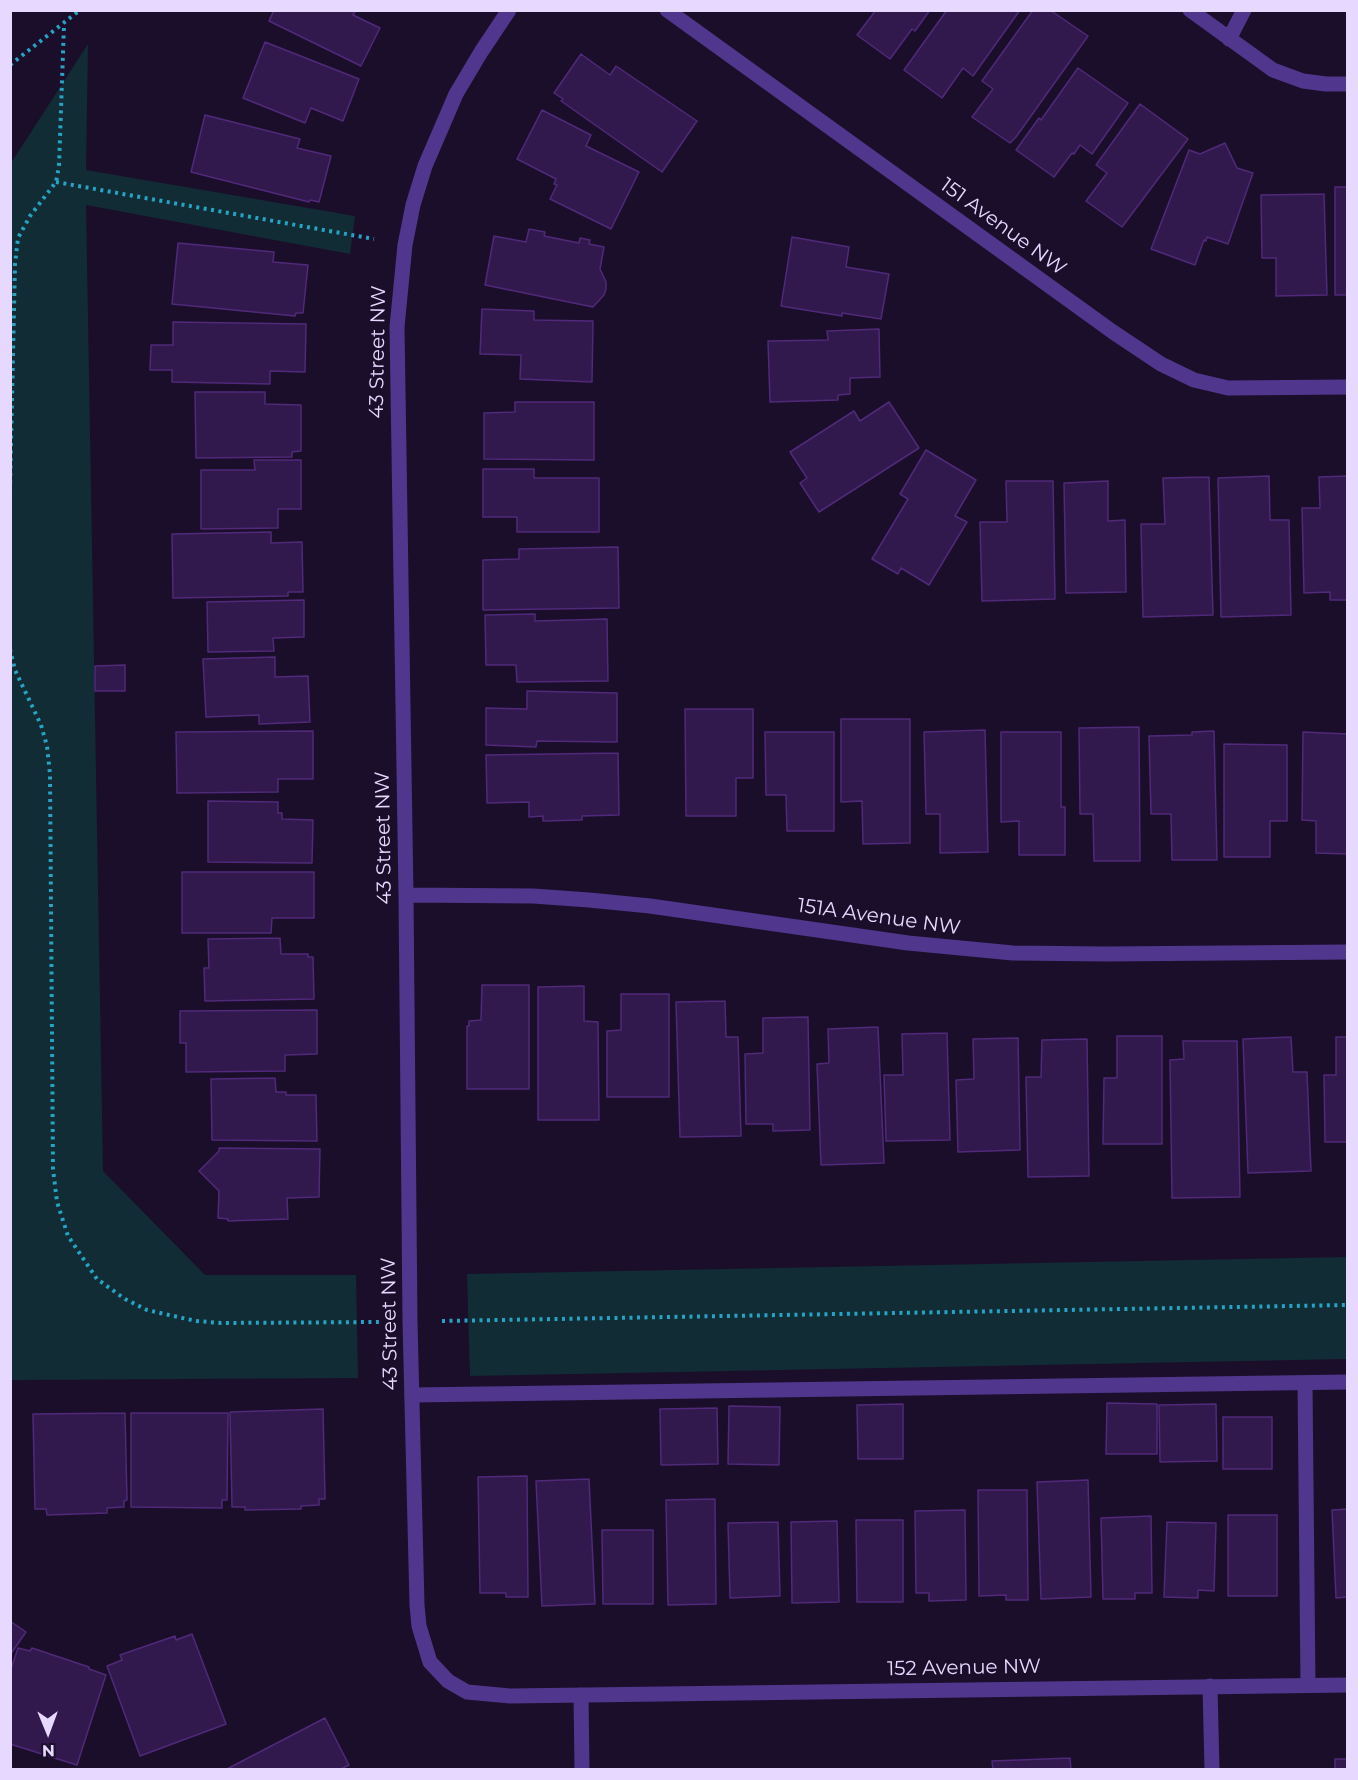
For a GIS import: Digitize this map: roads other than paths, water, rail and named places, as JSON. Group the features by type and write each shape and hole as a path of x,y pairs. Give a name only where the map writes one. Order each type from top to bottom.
{"street":[{"name":"43 Street NW","path":"448,1681 430,1662 419,1626 417,1605 410,1322 406,895 396,361 399,290 413,205 441,127 456,94 509,10"},
{"name":"151 Avenue NW","path":"667,10 1113,332 1161,364 1194,380 1228,388 1347,387"},
{"path":"1190,10 1273,70 1303,81 1347,84"},
{"path":"1229,39 1244,10"},
{"name":"151A Avenue NW","path":"406,895 533,896 589,900 650,906 908,943 1013,953 1347,952"},
{"path":"412,1395 1347,1382"},
{"path":"1305,1383 1308,1685"},
{"name":"152 Avenue NW","path":"448,1681 467,1692 484,1695 1347,1684"},
{"path":"1210,1686 1212,1770"},
{"path":"581,1695 582,1770"}]}
